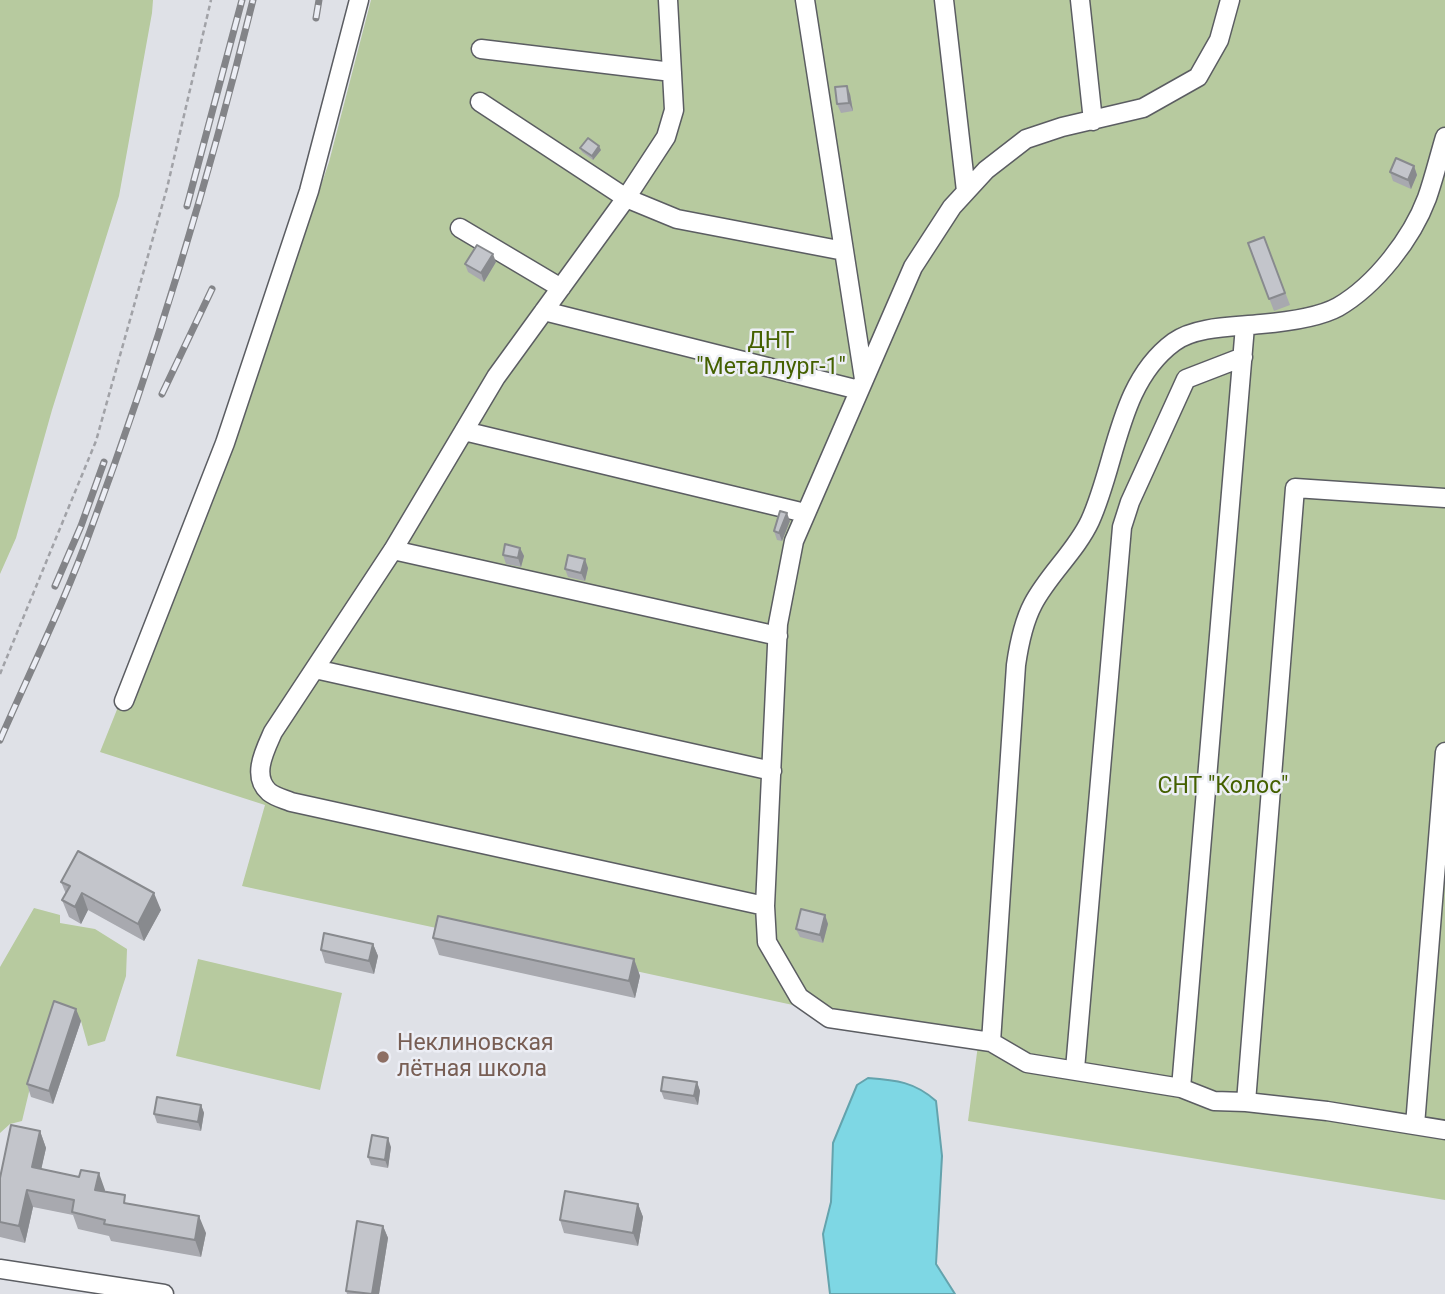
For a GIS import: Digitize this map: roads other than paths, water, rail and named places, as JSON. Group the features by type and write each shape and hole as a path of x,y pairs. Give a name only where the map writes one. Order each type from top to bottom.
{"lane":[{"path":"124,701 225,443 309,191 359,0"},
{"path":"668,0 674,110 666,137 626,198 496,377 393,550 273,732 261,757 261,781 270,793 291,802 765,906"},
{"path":"805,0 862,385"},
{"path":"944,0 967,191"},
{"path":"1080,0 1093,121"},
{"path":"1230,0 1219,40 1198,77 1143,108 1062,127 1026,139 986,170 952,207 913,267 794,541 778,636 765,906 767,942 799,997 829,1018 991,1042 1027,1063 1181,1088 1214,1101 1246,1102 1445,1130"},
{"path":"481,49 672,72"},
{"path":"480,102 626,198 677,219 844,251"},
{"path":"991,1042 1016,665 1021,635 1033,603 1089,523 1109,470 1132,392 1147,367 1175,341 1215,327 1289,321 1337,307 1367,285 1395,258 1426,200 1445,137"},
{"path":"460,228 561,288"},
{"path":"544,311 862,385"},
{"path":"1181,1088 1245,326"},
{"path":"1075,1069 1122,527 1130,502 1186,379 1242,357"},
{"path":"464,431 805,513"},
{"path":"1246,1102 1295,488 1445,498"},
{"path":"393,550 778,636"},
{"path":"314,669 772,771"},
{"path":"1415,1125 1445,752"},
{"path":"0,1269 164,1294"}],"water":[{"path":"868,1078 905,1083 936,1101 942,1156 936,1264 955,1294 830,1294 823,1234 831,1202 833,1143 857,1085"}],"railway":[{"path":"187,206 242,0"},
{"path":"0,740 71,580 138,396 200,200 253,0"},
{"path":"316,18 319,0"},
{"path":"162,394 212,289"},
{"path":"55,586 81,526 104,462"}],"place":[{"name":"Неклиновская лётная школа","path":"383,1057"}],"park label":[{"name":"ДНТ \"Металлург-1\"","path":"771,355"},
{"name":"СНТ \"Колос\"","path":"1223,787"}]}
